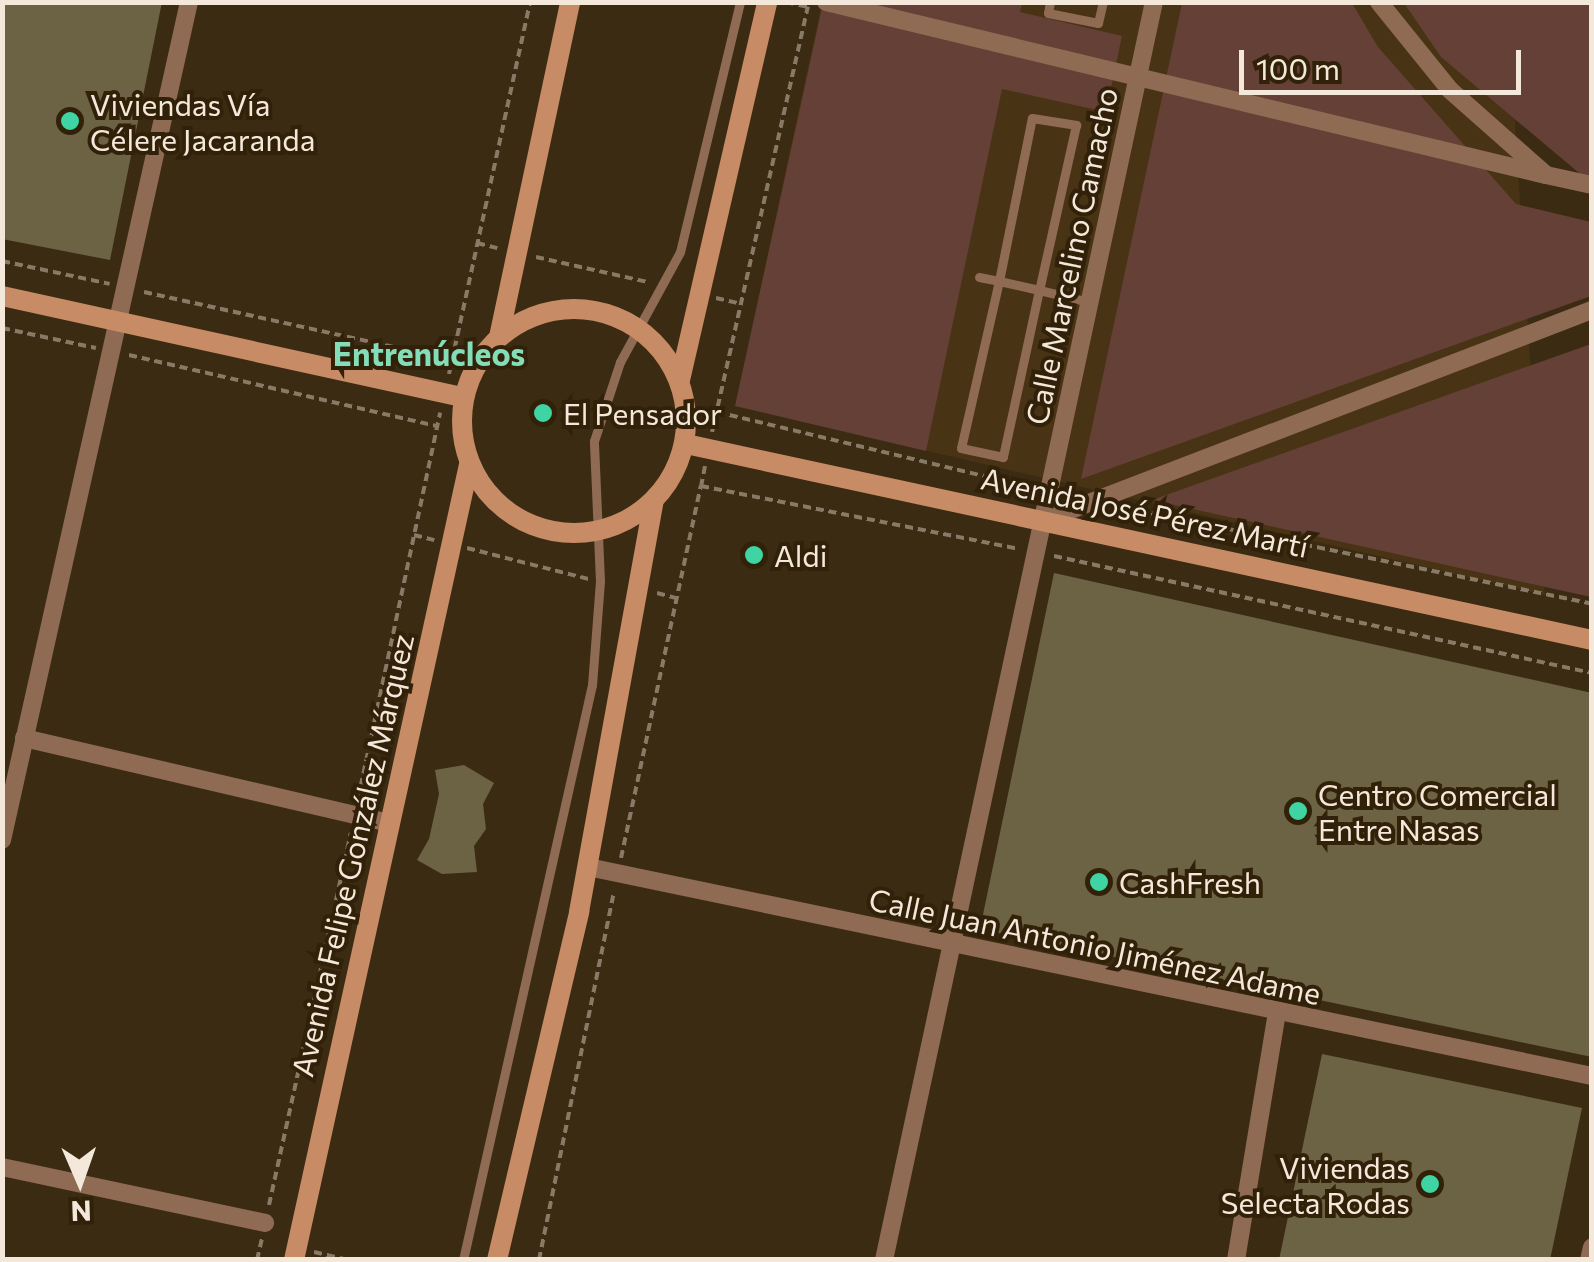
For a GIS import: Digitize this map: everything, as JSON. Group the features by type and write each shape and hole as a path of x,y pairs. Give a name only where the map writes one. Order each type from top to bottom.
{"main road":[{"path":"499,337 570,2"},
{"path":"497,1260 588,867 654,502 686,444 680,380 704,295 767,2"},
{"path":"2,296 454,395"},
{"path":"654,502 597,531 552,532 518,519 489,496 470,465 454,395 499,337 529,317 564,308 601,311 639,328 680,380"},
{"name":"Avenida José Pérez Martí","path":"686,444 1592,640"},
{"name":"Avenida Felipe González Márquez","path":"302,1255 388,824 470,465"}],"street":[{"path":"2,840 111,351 122,322 190,2"},
{"name":"Calle Marcelino Camacho","path":"884,1260 1154,2"},
{"path":"1379,2 1450,90 1546,175"},
{"path":"817,5 1592,185"},
{"path":"1042,521 1592,310"},
{"path":"24,738 388,824"},
{"name":"Calle Juan Antonio Jiménez Adame","path":"588,867 1592,1076"},
{"path":"1236,1260 1277,1013"},
{"path":"2,1168 265,1224"},
{"path":"1589,1260 1592,1247"}],"lane":[{"path":"464,1260 592,684 600,581 594,441 604,400 662,285 698,196 740,2"},
{"path":"1050,2 1048,12 1098,23 1103,2"},
{"path":"1032,118 1076,126 1003,457 962,448 999,281 1032,118"},
{"path":"979,277 1089,302"}],"path":[{"path":"258,1260 438,426 454,395 452,360 530,2"},
{"path":"786,2 817,5"},
{"path":"478,243 662,285"},
{"path":"2,261 452,360"},
{"path":"704,295 741,304"},
{"path":"2,328 438,426"},
{"path":"716,411 1048,491"},
{"path":"1095,501 1592,604"},
{"path":"414,536 600,581"},
{"path":"638,588 676,598"},
{"path":"302,1255 348,1260"}],"shaded area":[{"path":"822,3 1526,3 1515,125 1545,595 735,406"},
{"path":"823,3 1022,3 1020,12 1122,36 1106,112 1002,89 926,451 735,406"},
{"path":"1182,3 1352,3 1378,47 1516,204 1591,222 1591,296 1081,479"},
{"path":"1404,3 1591,3 1591,183 1441,57"},
{"path":"1591,344 1591,597 1152,500 1523,368"}],"building":[{"name":"Viviendas Vía Célere Jacaranda","path":"2,2 162,2 110,260 2,239"},
{"name":"Centro Comercial Entre Nasas","path":"1054,573 1592,693 1592,1057 980,929"},
{"path":"464,765 494,783 483,804 486,829 474,846 477,872 442,874 417,860 429,839 439,794 435,770"},
{"name":"Viviendas Selecta Rodas","path":"1322,1054 1582,1108 1550,1260 1279,1260"}],"place":[{"name":"Viviendas Vía Célere Jacaranda","path":"70,121"},
{"name":"El Pensador","path":"543,413"},
{"name":"Aldi","path":"754,555"},
{"name":"Centro Comercial Entre Nasas","path":"1298,811"},
{"name":"CashFresh","path":"1099,882"},
{"name":"Viviendas Selecta Rodas","path":"1430,1184"}],"district":[{"name":"Entrenúcleos","path":"429,353"}]}
